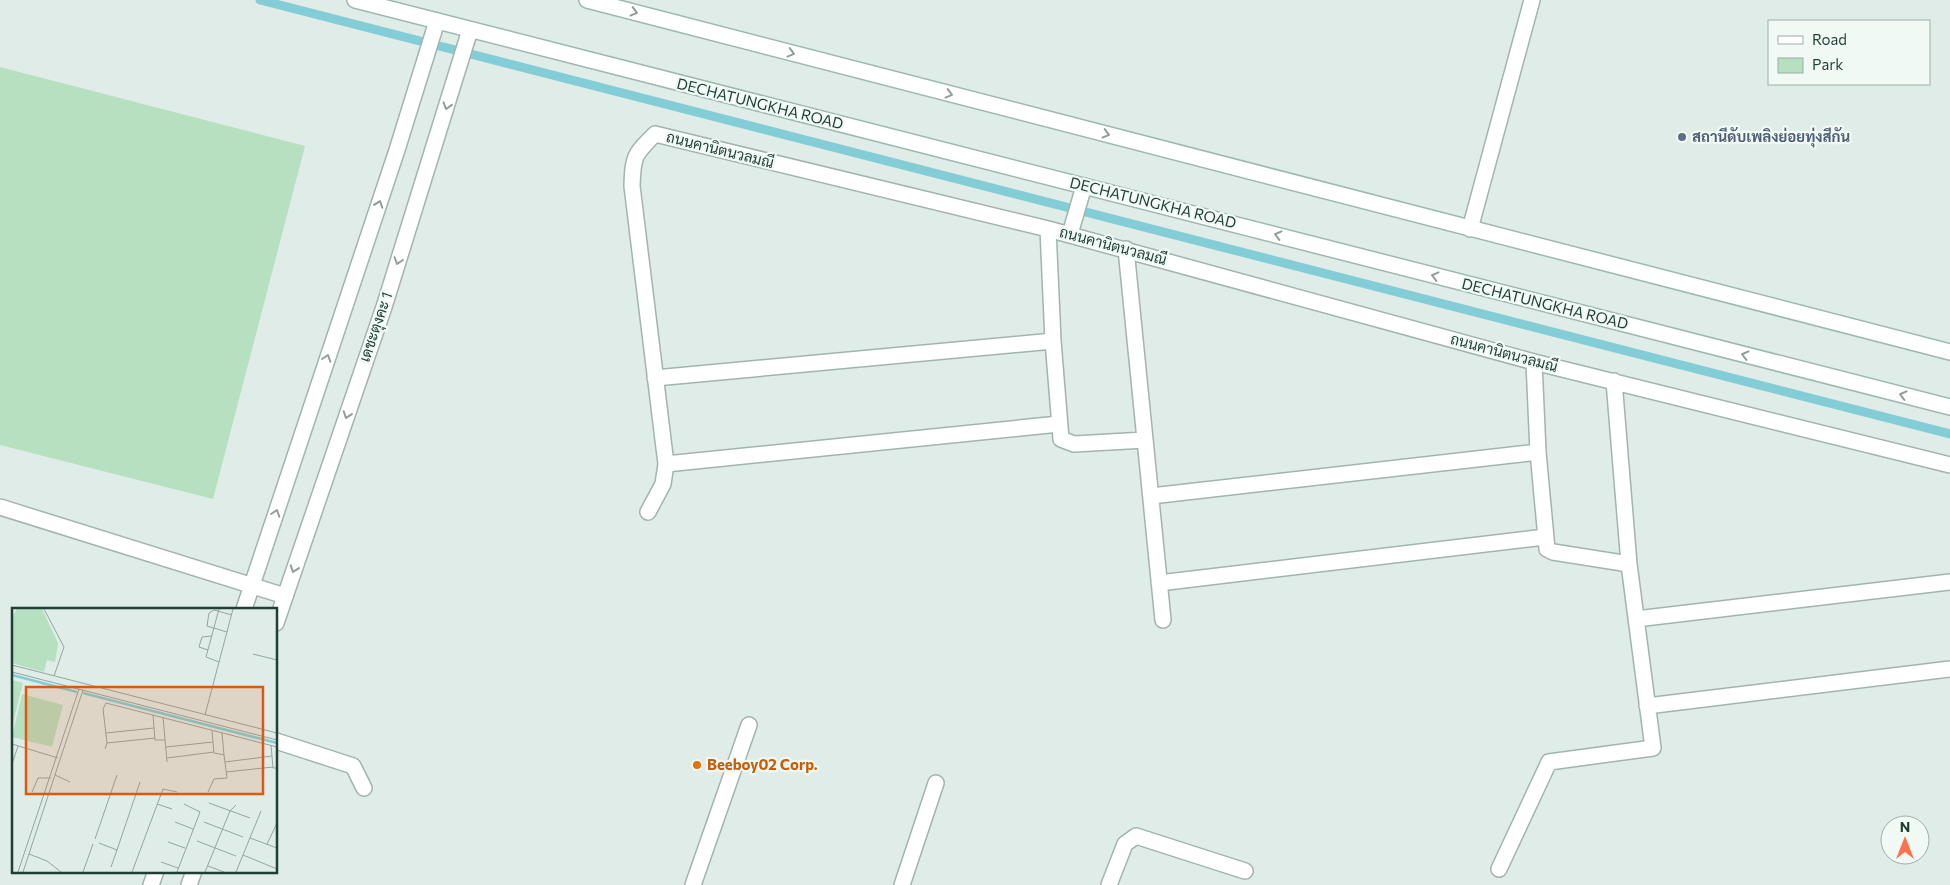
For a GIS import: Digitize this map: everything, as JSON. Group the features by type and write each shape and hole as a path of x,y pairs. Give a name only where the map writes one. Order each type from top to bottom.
{"street":[{"name":"DECHATUNGKHA ROAD","path":"355,0 435,27 470,34 1083,191 1950,407"},
{"path":"587,0 1950,352"},
{"path":"1470,229 1532,0"},
{"path":"244,608 397,150 435,27"},
{"name":"เดชะตุงคะ 1","path":"278,617 387,298 470,34"},
{"name":"ถนนคานิตนวลมณี","path":"648,512 663,484 666,464 632,186 633,167 637,153 655,134 1048,229 1071,229 1126,249 1534,362 1950,465"},
{"path":"1071,229 1083,191"},
{"path":"1048,229 1053,341 1061,439 1074,444 1145,440"},
{"path":"1126,249 1163,620"},
{"path":"655,378 1053,341"},
{"path":"1534,362 1538,452 1547,549 1553,552 1629,564"},
{"path":"1498,869 1549,762 1652,748 1629,564 1614,381"},
{"path":"666,464 1059,424"},
{"path":"1151,496 1538,452"},
{"path":"0,507 252,584 285,596"},
{"path":"1160,583 1545,537"},
{"path":"1636,619 1950,582"},
{"path":"1647,706 1950,669"},
{"path":"693,885 749,725"},
{"path":"278,742 353,766 364,788"},
{"path":"902,885 936,783"},
{"path":"1109,885 1124,844 1136,836 1245,871"},
{"path":"151,885 156,872"},
{"path":"189,885 194,872"}],"green space":[{"path":"0,67 305,146 213,499 0,445"}],"waterway":[{"path":"260,0 1950,434"}],"place":[{"name":"สถานีดับเพลิงย่อยทุ่งสีกัน","path":"1682,137"},
{"name":"Beeboy02 Corp.","path":"697,765"}]}
